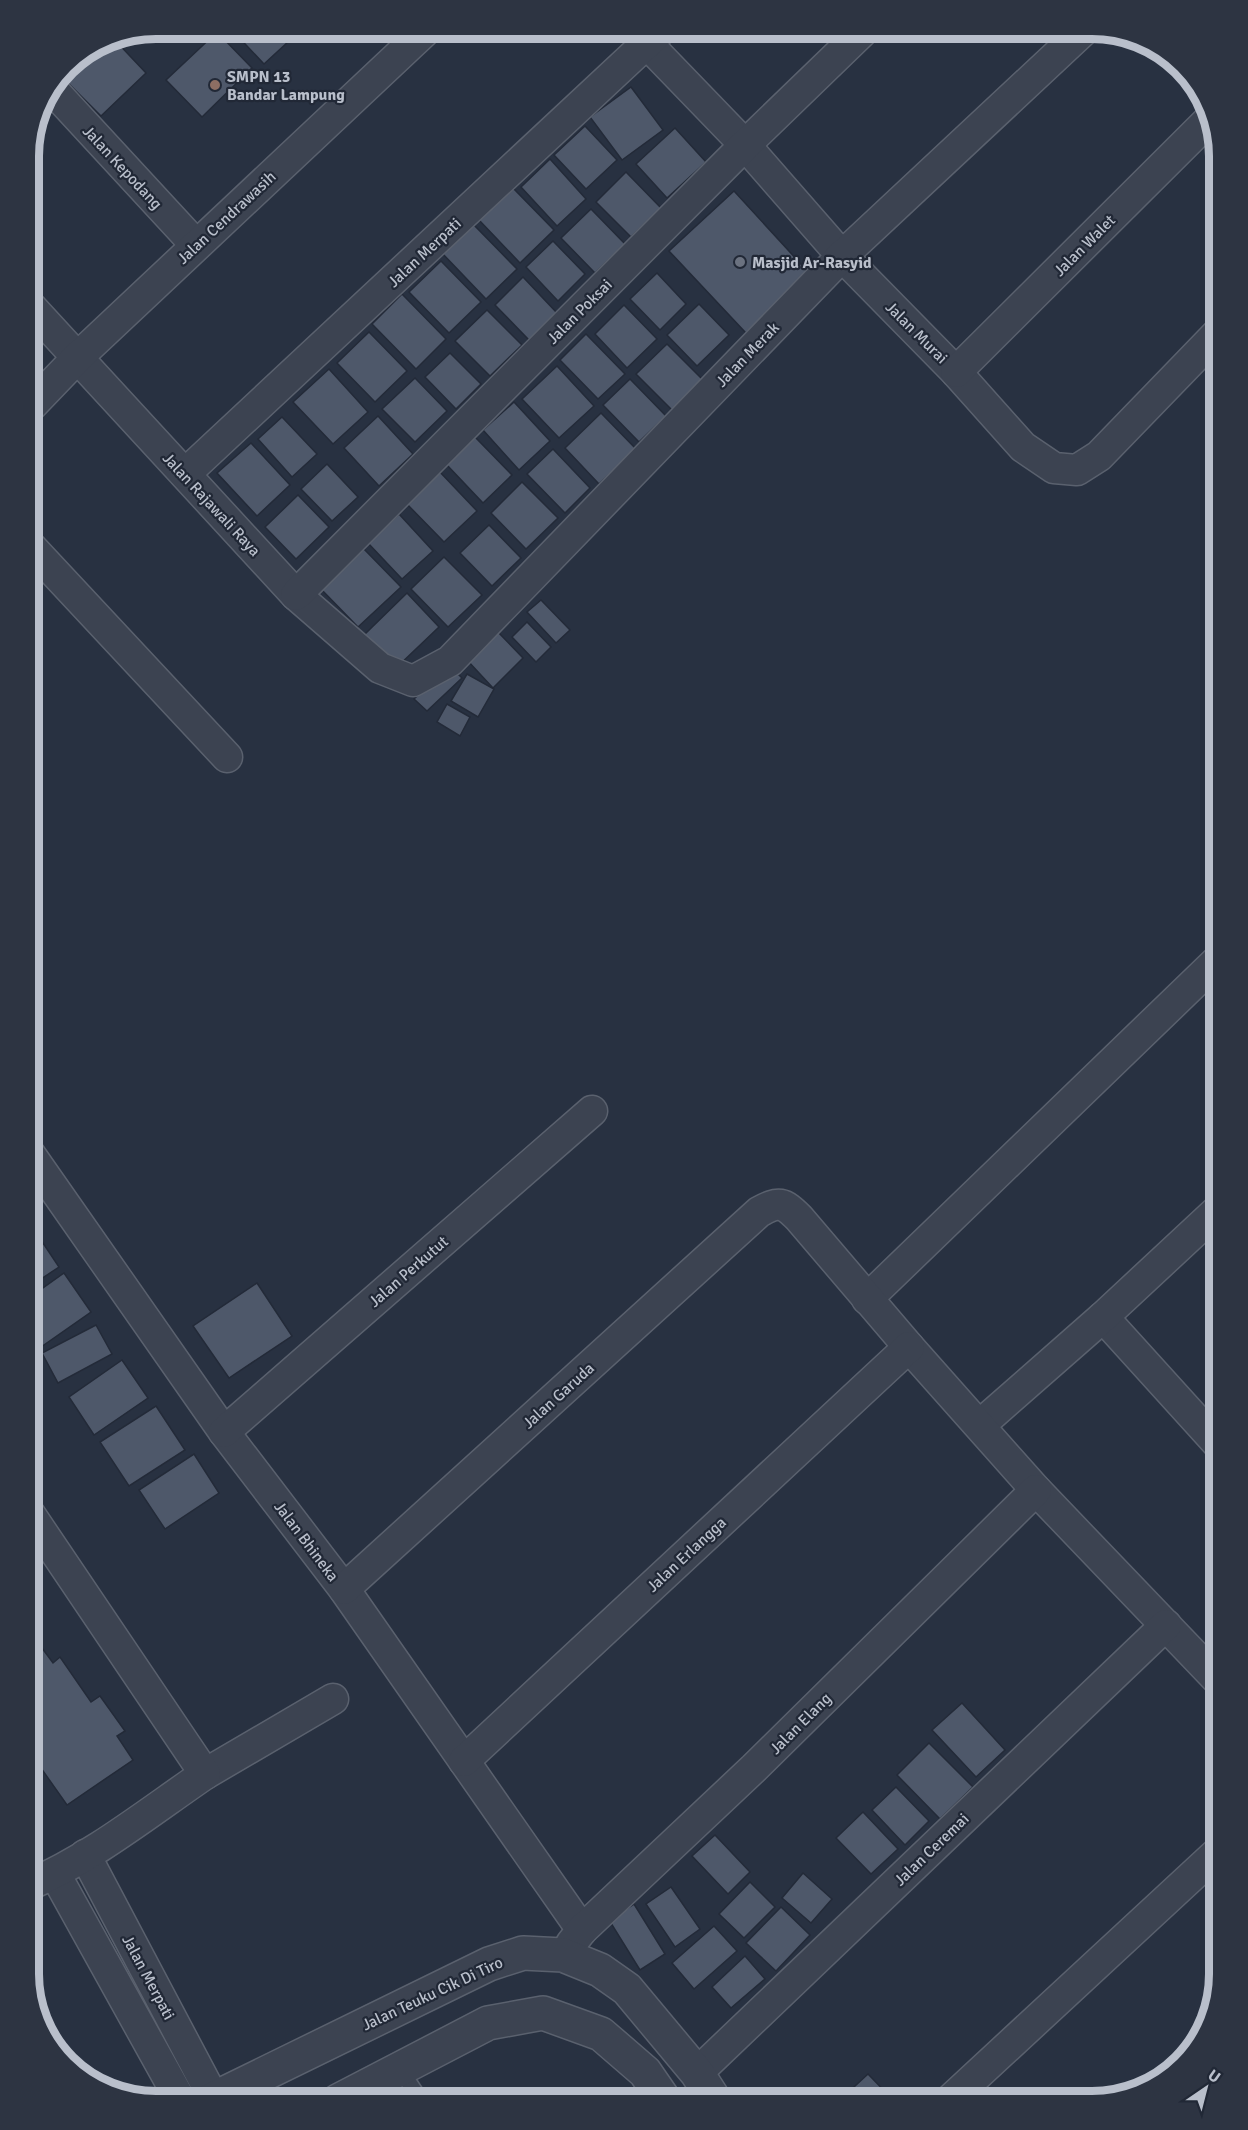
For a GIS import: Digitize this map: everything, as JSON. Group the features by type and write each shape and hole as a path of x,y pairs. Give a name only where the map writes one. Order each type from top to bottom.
{"street":[{"name":"Jalan Cendrawasih","path":"39,398 78,357 416,39"},
{"name":"Jalan Merpati","path":"185,474 642,39"},
{"name":"Jalan Murai","path":"651,39 842,256 956,372 1023,447 1054,468 1077,470 1099,456 1209,343"},
{"name":"Jalan Poksai","path":"296,595 745,145 855,39"},
{"name":"Jalan Merak","path":"413,681 450,661 842,256 1074,39"},
{"name":"Jalan Kepodang","path":"57,95 196,245"},
{"name":"Jalan Walet","path":"956,372 1204,124"},
{"name":"Jalan Rajawali Raya","path":"39,315 296,595 380,668 413,681"},
{"path":"39,555 227,757"},
{"path":"1209,970 867,1299 1036,1490 1209,1670"},
{"name":"Jalan Perkutut","path":"224,1432 592,1111"},
{"name":"Jalan Bhineka","path":"39,1167 224,1432 344,1589 464,1761 572,1943"},
{"name":"Jalan Garuda","path":"344,1589 759,1212 774,1204 786,1205 867,1299"},
{"path":"980,1425 1209,1228"},
{"path":"1103,1317 1209,1433"},
{"name":"Jalan Erlangga","path":"464,1761 909,1347"},
{"name":"Jalan Elang","path":"572,1943 754,1768 1036,1490"},
{"path":"39,1528 206,1774"},
{"name":"Jalan Ceremai","path":"697,2073 1166,1625"},
{"path":"42,1880 85,1855 206,1774 333,1700"},
{"name":"Jalan Merpati","path":"85,1855 206,2091"},
{"path":"961,2091 1209,1861"},
{"name":"Jalan Merpati","path":"42,1880 175,2091"},
{"name":"Jalan Teuku Cik Di Tiro","path":"229,2091 489,1964 524,1953 572,1943 600,1970 627,1989 697,2073 709,2091"},
{"path":"357,2091 488,2023 543,2013 601,2034 645,2072 658,2091"}],"lane":[{"path":"400,2069 414,2091"}],"building":[{"path":"210,39 224,39 252,68 202,117 166,80"},
{"path":"240,39 291,39 264,64"},
{"path":"119,45 146,73 101,116 66,81 85,63"},
{"path":"631,87 663,130 622,160 590,117"},
{"path":"585,126 617,160 586,189 554,155"},
{"path":"675,128 706,162 667,198 636,164"},
{"path":"550,159 586,199 557,226 521,187"},
{"path":"626,172 661,208 631,237 596,202"},
{"path":"512,187 554,230 520,263 479,220"},
{"name":"Masjid Ar-Rasyid","path":"734,191 810,274 746,333 669,251"},
{"path":"591,209 625,244 595,273 561,238"},
{"path":"471,222 517,269 486,299 441,252"},
{"path":"553,241 585,274 558,301 526,267"},
{"path":"441,261 481,302 449,333 409,292"},
{"path":"657,273 686,304 660,330 630,299"},
{"path":"523,277 557,313 529,340 495,305"},
{"path":"402,294 446,339 416,369 372,324"},
{"path":"699,304 729,335 697,366 667,335"},
{"path":"624,305 657,339 627,368 595,334"},
{"path":"487,310 522,345 490,376 455,341"},
{"path":"369,332 407,371 375,402 337,363"},
{"path":"586,334 625,374 598,399 560,360"},
{"path":"667,344 703,380 672,410 636,374"},
{"path":"450,353 481,384 456,409 425,377"},
{"path":"557,366 594,406 559,438 522,399"},
{"path":"329,369 368,412 333,444 293,402"},
{"path":"415,378 447,411 415,442 382,409"},
{"path":"630,379 666,416 639,442 603,405"},
{"path":"514,402 550,441 519,470 483,430"},
{"path":"601,413 636,449 599,484 565,448"},
{"path":"378,416 413,454 379,486 344,448"},
{"path":"282,417 317,454 292,477 258,439"},
{"path":"475,437 512,475 483,503 447,465"},
{"path":"251,443 290,485 257,516 217,473"},
{"path":"553,449 590,488 565,513 527,474"},
{"path":"327,464 358,497 332,521 301,489"},
{"path":"438,470 477,511 444,542 404,501"},
{"path":"522,482 558,518 526,549 491,513"},
{"path":"298,495 329,527 296,559 265,527"},
{"path":"399,514 433,551 402,579 368,543"},
{"path":"489,525 521,558 492,586 460,553"},
{"path":"362,547 401,587 358,627 320,588"},
{"path":"444,557 482,595 448,627 411,589"},
{"path":"407,593 439,627 396,668 364,635"},
{"path":"541,600 570,630 556,643 527,612"},
{"path":"527,622 551,647 536,662 512,637"},
{"path":"497,631 523,658 493,688 467,660"},
{"path":"449,665 462,678 427,711 414,699"},
{"path":"467,674 494,689 478,717 451,701"},
{"path":"447,704 470,717 460,736 437,722"},
{"path":"39,1237 59,1267 39,1280"},
{"path":"64,1273 91,1312 41,1347 39,1344 39,1291"},
{"path":"257,1283 292,1336 229,1378 193,1326"},
{"path":"96,1325 112,1354 58,1383 42,1353"},
{"path":"122,1360 148,1398 94,1435 69,1397"},
{"path":"156,1406 185,1450 129,1486 100,1442"},
{"path":"194,1454 219,1493 165,1529 139,1490"},
{"path":"42,1648 53,1663 60,1657 91,1702 100,1696 125,1731 117,1736 133,1760 67,1805 39,1765 39,1650"},
{"path":"962,1703 1005,1750 976,1777 932,1730"},
{"path":"929,1743 973,1787 940,1819 897,1775"},
{"path":"896,1787 929,1821 905,1845 872,1810"},
{"path":"863,1812 898,1849 871,1874 836,1838"},
{"path":"715,1835 750,1872 728,1894 692,1856"},
{"path":"803,1873 832,1899 811,1923 782,1898"},
{"path":"750,1882 775,1907 744,1938 719,1914"},
{"path":"671,1887 700,1929 675,1947 646,1904"},
{"path":"634,1904 665,1954 640,1970 609,1920"},
{"path":"781,1907 810,1935 776,1971 746,1943"},
{"path":"714,1926 737,1951 694,1989 672,1963"},
{"path":"745,1956 765,1979 731,2008 712,1987"},
{"path":"868,2074 884,2091 850,2091"}],"place":[{"name":"SMPN 13 Bandar Lampung","path":"215,85"},
{"name":"Masjid Ar-Rasyid","path":"740,262"}]}
